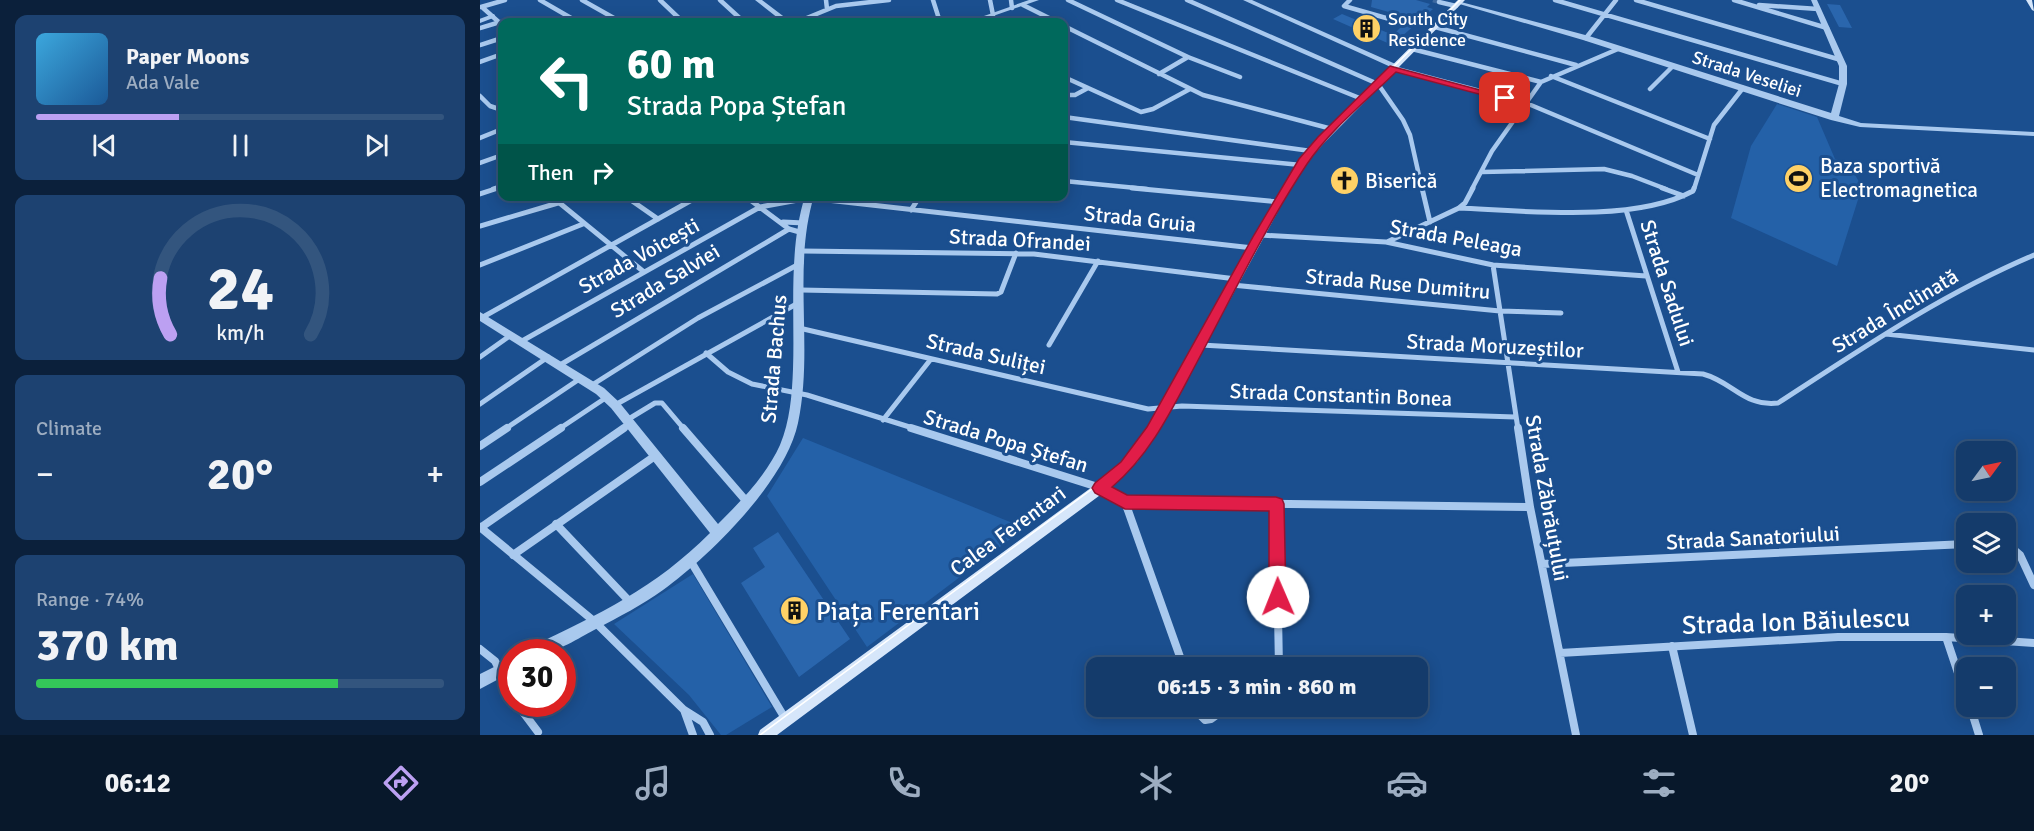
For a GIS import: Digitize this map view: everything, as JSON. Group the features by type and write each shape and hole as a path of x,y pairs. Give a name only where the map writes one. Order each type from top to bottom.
{"main road":[{"path":"2029,0 2034,9"},
{"name":"Calea Ferentari","path":"765,735 1119,474 1139,451 1165,408 1260,235 1311,151 1459,3"}],"street":[{"path":"481,7 502,0"},
{"path":"540,0 571,18"},
{"path":"582,0 614,18"},
{"path":"660,0 679,18"},
{"path":"720,0 740,18"},
{"path":"758,0 783,18"},
{"path":"826,0 827,9"},
{"path":"806,18 842,5 889,0"},
{"path":"933,0 939,18"},
{"path":"990,0 993,15"},
{"path":"1011,0 1012,8"},
{"path":"984,18 1036,0"},
{"path":"1068,0 1188,57 1240,77"},
{"path":"1117,0 1362,99"},
{"path":"1187,0 1378,84 1403,120 1410,135 1430,222"},
{"path":"1246,0 1395,67 1526,103 1698,175"},
{"path":"1350,0 1344,6 1393,20"},
{"path":"1555,0 1843,84"},
{"path":"1586,38 1616,0"},
{"path":"1636,0 1841,60"},
{"path":"1734,0 1827,28"},
{"path":"1814,0 1841,60 1843,84 1834,118"},
{"path":"1439,2 1459,3"},
{"name":"Strada Veseliei","path":"1459,3 1586,38 1834,118 1863,125 2034,134"},
{"path":"1747,4 1818,9"},
{"path":"1023,5 1049,18"},
{"path":"481,7 498,20"},
{"path":"480,21 493,16"},
{"path":"480,28 498,24"},
{"path":"1435,27 1576,65"},
{"path":"1068,28 1211,98 1332,129"},
{"path":"480,45 498,39"},
{"path":"1413,49 1541,82"},
{"path":"1386,242 1459,208 1469,197 1492,151 1541,82 1576,65 1618,49"},
{"path":"480,62 498,55"},
{"path":"1159,74 1188,57"},
{"path":"1650,88 1673,66"},
{"path":"1551,76 1710,139"},
{"path":"1068,79 1141,112 1153,109 1190,89"},
{"path":"1068,94 1075,95 1088,88"},
{"path":"1482,172 1604,169 1632,176 1684,196 1693,190 1716,122 1743,88"},
{"path":"480,96 489,106 498,109"},
{"path":"480,109 489,106"},
{"path":"1068,118 1311,151"},
{"path":"480,138 498,131"},
{"path":"1068,142 1301,165"},
{"path":"480,163 498,156"},
{"path":"1068,181 1279,202"},
{"path":"480,194 498,187"},
{"name":"Strada Sadului","path":"1678,372 1626,210 1684,196"},
{"path":"556,201 644,272"},
{"path":"632,201 658,219"},
{"path":"690,201 481,316 592,385 607,397 718,533"},
{"path":"752,201 783,222 789,229 804,228"},
{"name":"Strada Voicești","path":"522,341 760,207 790,201"},
{"name":"Strada Bachus","path":"560,639 631,603 674,574 747,502 772,470 784,450 793,418 796,394 802,257 809,201"},
{"name":"Strada Gruia","path":"841,201 1253,248"},
{"path":"911,210 917,201"},
{"path":"480,226 558,203"},
{"path":"1459,208 1626,210"},
{"path":"783,222 804,228"},
{"path":"480,265 583,224"},
{"name":"Strada Salviei","path":"560,365 789,229"},
{"name":"Strada Peleaga","path":"1260,235 1386,242 1493,265 1646,276"},
{"path":"615,405 800,296 997,294 1001,292 1016,253"},
{"name":"Strada Ofrandei","path":"802,257 1016,253 1098,261 1234,282"},
{"name":"Strada Înclinată","path":"1778,403 1886,334 1965,288 2034,255"},
{"path":"592,385 698,318 802,257"},
{"path":"2023,260 2034,261"},
{"path":"1049,345 1098,261"},
{"name":"Strada Zăbrăuțului","path":"1493,265 1530,507 1576,735"},
{"name":"Strada Ruse Dumitru","path":"1234,282 1500,310 1561,313"},
{"name":"Strada Suliței","path":"800,328 1148,409 1165,408"},
{"path":"1886,334 2034,350"},
{"path":"480,357 511,335"},
{"name":"Strada Moruzeștilor","path":"1201,345 1709,375 1754,403 1764,405 1778,403"},
{"name":"Strada Popa Ștefan","path":"706,353 723,369 750,384 770,391 807,395 1100,488 1125,502 1530,507"},
{"path":"480,404 548,357"},
{"path":"883,420 931,358"},
{"path":"480,446 581,378"},
{"path":"480,482 607,397"},
{"path":"710,735 703,722 694,714 684,710 595,622 480,527 656,403 662,403 747,502"},
{"name":"Strada Constantin Bonea","path":"1165,408 1182,405 1515,417"},
{"path":"513,555 655,456"},
{"path":"1125,502 1180,657"},
{"path":"1276,504 1278,657"},
{"path":"556,524 631,603"},
{"name":"Strada Sanatoriului","path":"1542,564 1956,544"},
{"path":"2016,549 2034,585"},
{"path":"690,560 786,720"},
{"name":"Strada Ion Băiulescu","path":"1560,653 1838,637 1946,637 2034,643"},
{"path":"1946,637 1956,664"},
{"path":"1672,646 1692,735"},
{"path":"480,649 498,663"},
{"path":"480,682 498,672"},
{"path":"684,710 693,735"},
{"path":"526,717 537,732"},
{"path":"1973,717 1979,735"}],"shaded area":[{"name":"Baza sportivă Electromagnetica","path":"1777,104 1817,117 1835,159 1847,161 1862,187 1837,266 1731,218 1751,146"},
{"path":"803,438 1025,528 867,647 767,496"},
{"path":"693,574 772,707 726,735 721,735 689,695 614,624"}],"building":[{"path":"1372,0 1416,0 1430,4 1427,7 1433,9 1392,45 1333,19 1342,14 1393,35 1410,18 1371,7"},
{"path":"1827,4 1840,5 1852,28 1839,27"},
{"name":"Piața Ferentari","path":"778,532 850,639 799,677 741,583 765,567 753,548"}],"tunnel":[{"path":"1433,0 1439,2"}],"tram line":[{"path":"760,735 1123,466 1149,433 1258,236 1307,154 1460,0"}],"place":[{"name":"South City Residence","path":"1367,29"},
{"name":"Baza sportivă Electromagnetica","path":"1799,178"},
{"name":"Biserică","path":"1344,181"},
{"name":"Piața Ferentari","path":"795,611"}],"route":[{"path":"1278,597 1276,504 1125,502 1100,488 1126,466 1153,431 1232,285 1303,162 1311,151 1394,68 1505,98"}]}
